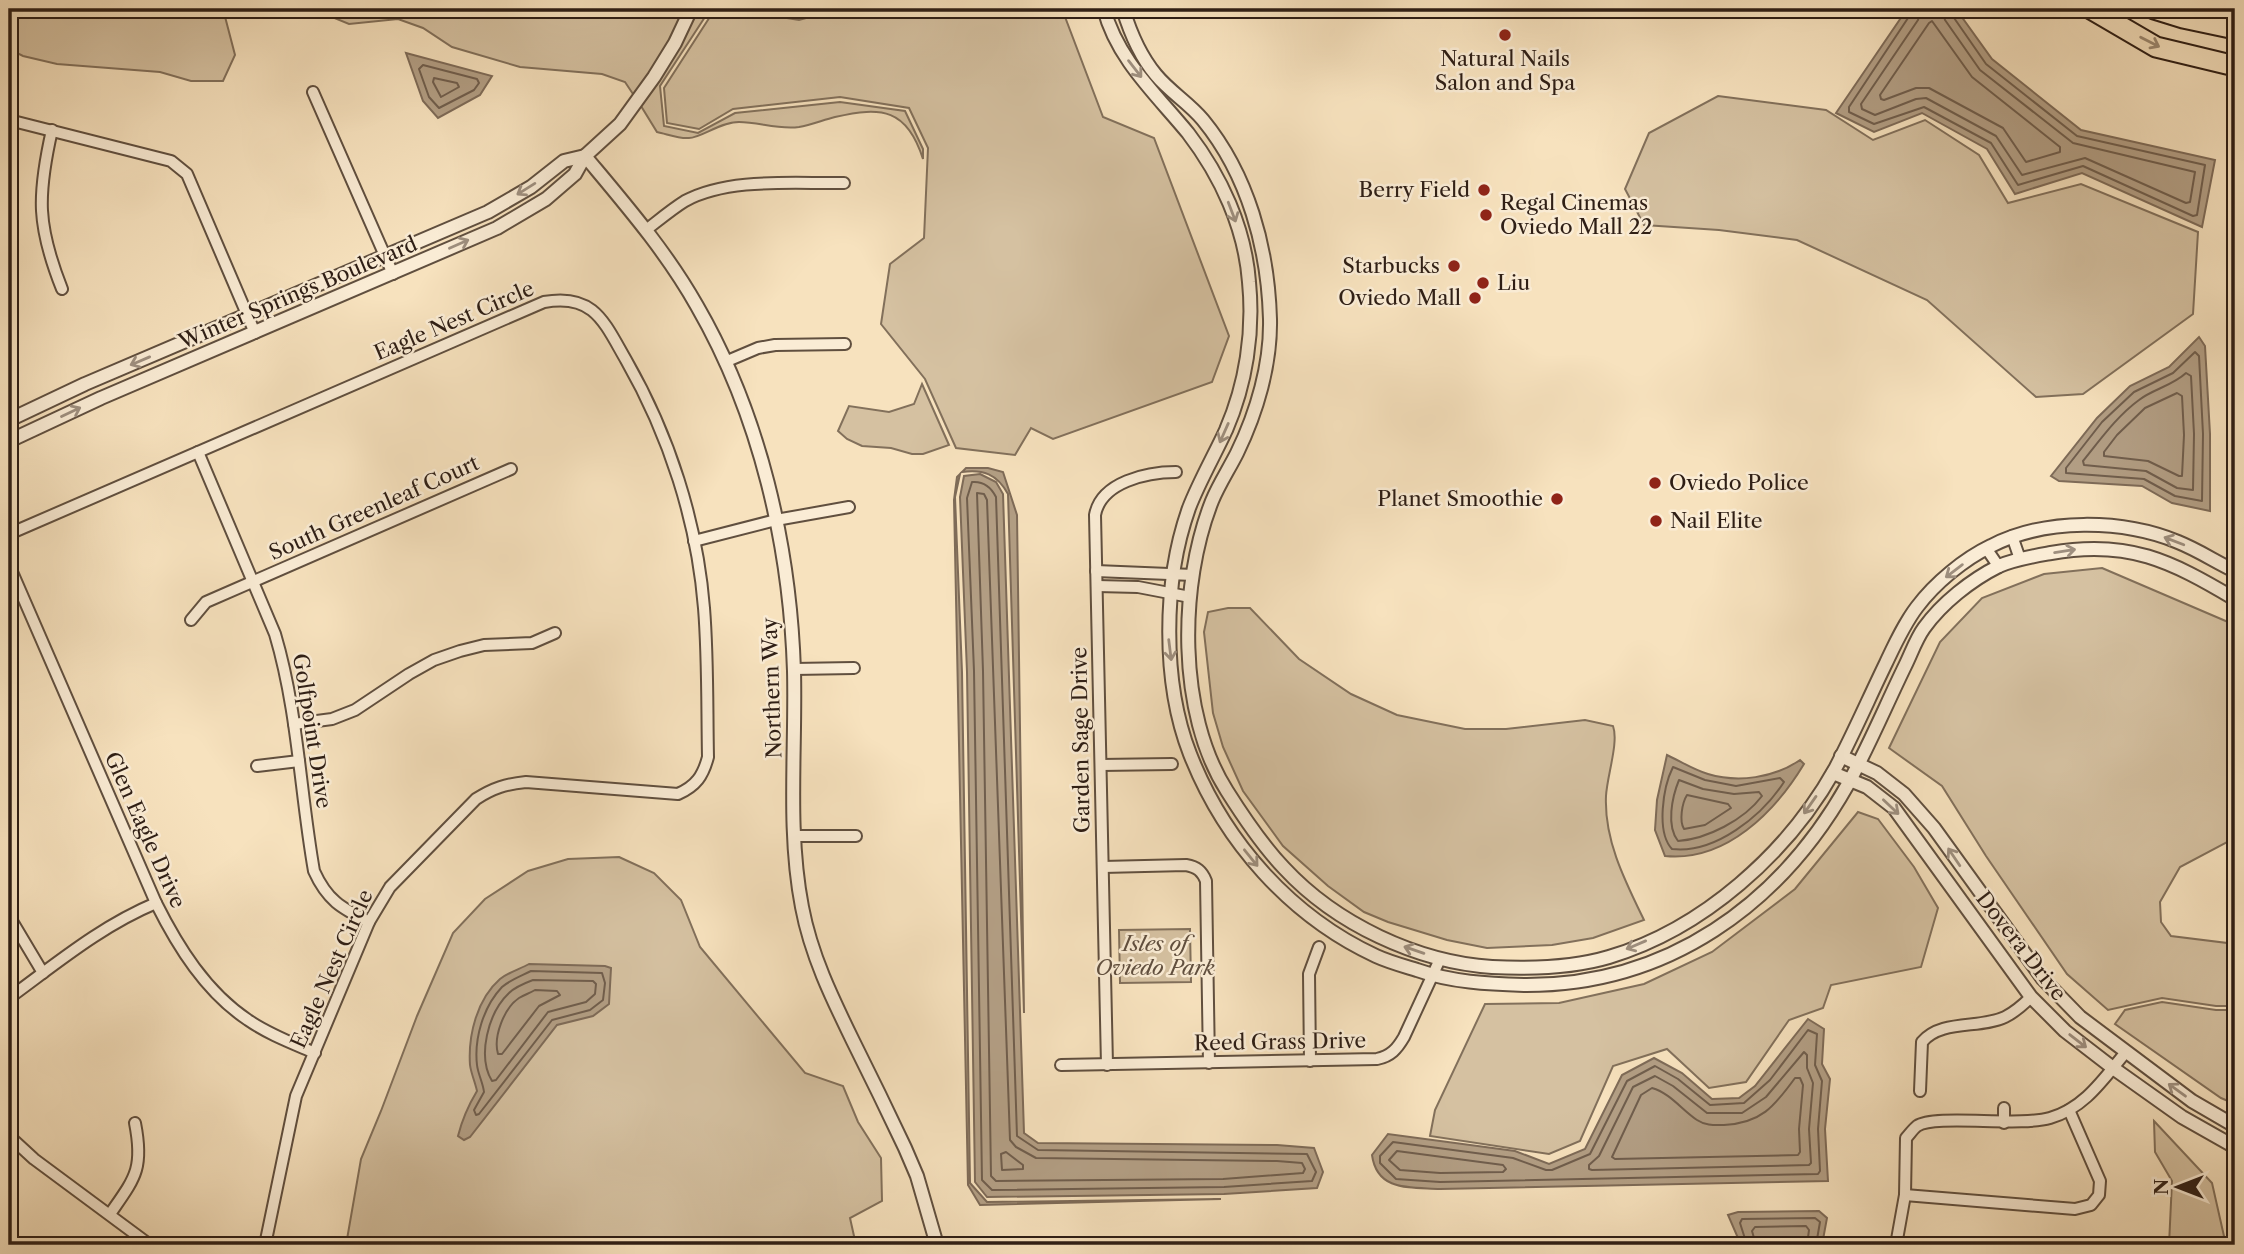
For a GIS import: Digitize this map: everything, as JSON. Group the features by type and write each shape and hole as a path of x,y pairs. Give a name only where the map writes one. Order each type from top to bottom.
{"highway":[{"path":"2091,9 2156,47 2235,66"},
{"path":"2154,9 2235,29"}],"street":[{"name":"Winter Springs Boulevard","path":"9,441 101,398 497,228 546,199 575,174 584,156 620,124 675,43 691,9"},
{"path":"1104,9 1121,52 1190,136 1213,170 1244,244 1250,285 1250,331 1243,385 1229,423 1190,506 1170,593 1168,635 1176,704 1188,751 1227,828 1280,891 1312,918 1378,957 1432,975 1490,984 1539,985 1591,979 1624,971 1676,952 1726,924 1768,889 1812,842 1850,780 1923,629 1961,590 1999,566 2072,549 2108,548 2170,562 2235,599"},
{"path":"1123,9 1140,50 1157,77 1199,115 1221,143 1244,188 1259,233 1268,281 1270,326 1265,374 1240,447 1213,499 1193,575 1187,634 1190,676 1202,732 1220,779 1250,825 1284,868 1310,893 1348,919 1396,944 1440,959 1473,965 1520,968 1559,965 1609,957 1665,933 1716,903 1751,874 1787,838 1833,773 1901,633 1918,605 1941,581 1986,548 2012,536 2059,527 2118,525 2180,542 2235,571"},
{"path":"313,92 393,274"},
{"path":"9,120 171,161 180,167 187,174 255,333"},
{"path":"52,130 43,169 41,205 48,255 62,289"},
{"name":"Winter Springs Boulevard","path":"9,421 85,384 488,212 531,187 564,161 584,156"},
{"name":"Northern Way","path":"584,156 646,230 698,307 748,417 763,465 783,559 794,669 795,836 802,907 824,981 905,1148 937,1245"},
{"path":"646,230 685,201 711,191 738,185 844,183"},
{"name":"Eagle Nest Circle","path":"9,534 544,302 571,300 595,312 637,380 667,447 682,491 694,541 704,606 708,757 704,772 698,781 678,794 666,795 526,782 505,784 476,799 390,887 369,922 296,1096 265,1245"},
{"path":"725,362 758,348 775,345 845,344"},
{"name":"Golfpoint Drive","path":"198,452 282,656 314,871 321,887 332,900 369,922"},
{"name":"South Greenleaf Court","path":"191,620 205,601 511,469"},
{"name":"Garden Sage Drive","path":"1107,1065 1095,515 1100,499 1106,492 1146,474 1176,471"},
{"path":"694,541 776,520 849,507"},
{"path":"2012,536 2020,559"},
{"path":"1986,548 1999,566"},
{"name":"Glen Eagle Drive","path":"9,565 172,935 196,970 222,999 246,1020 315,1053"},
{"path":"1096,571 1193,575"},
{"path":"1138,587 1139,572"},
{"path":"1097,586 1138,587 1190,597"},
{"path":"294,724 332,719 355,710 434,660 484,645 532,643 555,633"},
{"path":"794,669 854,668"},
{"name":"Dovera Drive","path":"1841,756 1877,773 1904,794 1934,828 2043,979 2080,1017 2192,1101 2235,1126"},
{"path":"257,766 299,761"},
{"path":"1101,765 1172,764"},
{"name":"Dovera Drive","path":"1833,773 1867,787 1894,808 2031,997 2065,1031 2182,1117 2235,1147"},
{"path":"795,836 856,836"},
{"path":"1103,867 1186,865 1195,866 1202,873 1206,881 1209,1063"},
{"path":"9,998 103,929 156,903"},
{"path":"9,916 43,973"},
{"path":"1310,1061 1309,974 1319,947"},
{"name":"Reed Grass Drive","path":"1061,1065 1310,1061 1377,1059 1388,1056 1398,1049 1440,959"},
{"path":"1920,1091 1922,1042 1927,1036 1939,1030 2003,1018 2031,997"},
{"path":"1896,1245 1903,1217 1906,1138 1917,1126 1933,1122 2004,1123 2050,1118 2089,1097 2126,1052"},
{"path":"2004,1108 2004,1123"},
{"path":"1905,1195 2074,1209 2091,1205 2099,1195 2100,1181 2069,1110"},
{"path":"110,1214 132,1183 138,1168 140,1151 135,1123"},
{"path":"9,1136 34,1159 150,1245"}],"green space":[{"path":"9,9 223,9 235,55 223,81 191,81 160,72 57,64 23,56 9,49"},
{"path":"317,9 685,11 670,41 635,97 625,82 602,74 520,67 452,47 423,28 398,19 349,24"},
{"path":"715,9 799,20 839,9 1062,9 1103,117 1154,138 1229,336 1212,382 1053,439 1031,428 1015,455 956,448 925,379 881,324 890,264 924,238 928,148 909,108 840,97 733,109 699,129 667,123 664,88"},
{"path":"695,15 705,17 660,86 664,126 698,133 735,113 840,102 905,111 923,149 923,159 917,142 901,121 879,112 835,117 791,128 746,122 732,123 689,138 657,132 641,106 657,84"},
{"path":"1718,96 1826,110 1873,140 1925,120 1979,155 2008,203 2081,184 2198,232 2193,314 2083,394 2036,397 1927,300 1797,240 1719,230 1644,225 1625,189 1649,133"},
{"path":"922,384 949,445 923,454 912,454 891,448 862,446 838,431 849,406 889,412 914,404"},
{"path":"2102,568 2235,625 2235,838 2180,867 2160,902 2161,922 2171,936 2235,944 2235,1006 2162,998 2108,1010 2067,974 1986,856 1942,786 1889,748 1940,642 1982,598 2044,574"},
{"path":"1250,608 1299,659 1351,694 1397,715 1465,729 1506,729 1585,720 1613,726 1614,750 1606,796 1608,828 1617,860 1644,920 1593,938 1552,945 1487,948 1447,940 1388,922 1364,912 1328,886 1283,846 1243,791 1223,747 1213,713 1204,632 1208,612"},
{"path":"1858,812 1878,819 1914,867 1938,908 1921,967 1831,985 1823,1008 1789,1020 1746,1082 1709,1088 1667,1049 1613,1066 1580,1141 1549,1154 1430,1136 1435,1110 1485,1004 1559,1003 1644,984 1712,952 1795,889"},
{"path":"619,857 654,873 681,900 700,947 805,1073 843,1086 858,1122 881,1158 882,1201 850,1218 856,1245 346,1245 361,1159 453,933 485,899 528,871 568,859"},
{"name":"Isles of Oviedo Park","path":"1190,929 1191,982 1120,983 1119,930"},
{"path":"2162,1002 2235,1010 2235,1104 2221,1098 2115,1024 2125,1010"},
{"path":"2154,1121 2212,1183 2226,1245 2169,1245 2172,1181 2155,1152"}],"water":[{"path":"1907,9 1956,9 1992,59 2081,130 2215,160 2202,227 2082,173 2015,194 1987,149 1922,113 1874,132 1836,113"},
{"path":"406,53 492,76 480,95 438,118 423,101"},
{"path":"2199,337 2205,346 2210,434 2210,511 2172,503 2142,486 2059,481 2051,476 2097,418 2130,386 2169,367"},
{"path":"966,468 988,468 1003,472 1017,515 1024,1013 1008,494 994,477 983,472 962,472"},
{"path":"960,474 955,497 962,672 970,1183 987,1202 1221,1199 980,1205 968,1185 954,500 957,477"},
{"path":"980,474 996,482 1003,494 1024,1133 1038,1143 1277,1145 1314,1148 1323,1172 1317,1188 1224,1194 987,1197 975,1182 967,672 960,497 964,476"},
{"path":"1667,755 1703,772 1731,778 1767,775 1800,760 1804,764 1779,799 1747,830 1708,851 1687,856 1665,856 1655,830 1657,800"},
{"path":"529,964 611,968 609,1004 593,1016 557,1025 470,1137 464,1140 458,1136 477,1091 470,1054 480,1007 500,979"},
{"path":"1808,1019 1824,1029 1822,1064 1830,1079 1825,1129 1828,1181 1440,1189 1397,1185 1381,1176 1375,1167 1372,1155 1388,1134 1515,1151 1549,1164 1585,1149 1622,1075 1654,1058 1682,1073 1712,1099 1739,1098 1755,1086"},
{"path":"1819,1211 1827,1218 1822,1245 1741,1245 1728,1215 1738,1212"}],"place":[{"name":"Natural Nails Salon and Spa","path":"1505,35"},
{"name":"Berry Field","path":"1484,190"},
{"name":"Regal Cinemas Oviedo Mall 22","path":"1486,215"},
{"name":"Starbucks","path":"1454,266"},
{"name":"Liu","path":"1483,283"},
{"name":"Oviedo Mall","path":"1475,298"},
{"name":"Oviedo Police","path":"1655,483"},
{"name":"Planet Smoothie","path":"1557,499"},
{"name":"Nail Elite","path":"1656,521"}]}
